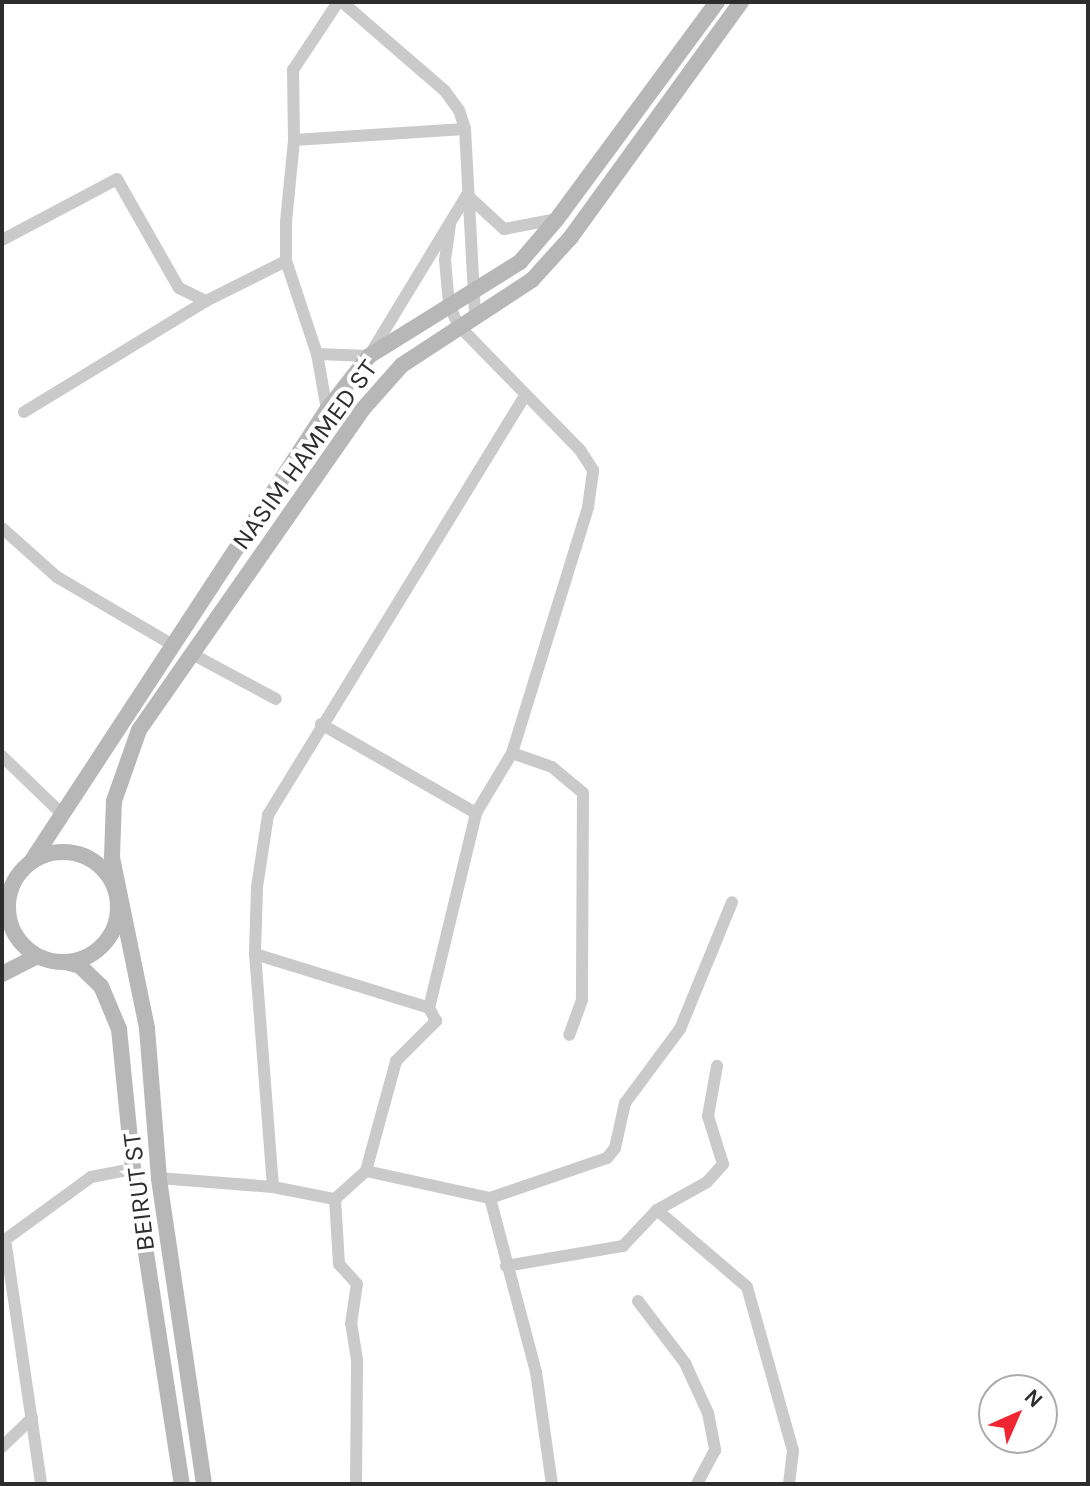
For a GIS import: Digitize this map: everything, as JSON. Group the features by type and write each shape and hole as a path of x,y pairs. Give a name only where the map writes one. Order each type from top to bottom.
{"main road":[{"name":"NASIM HAMMED ST","path":"31,862 327,410 369,356 472,289 520,262 557,219 717,2"},
{"name":"NASIM HAMMED ST","path":"118,895 112,857 114,801 139,730 362,410 402,365 458,325 532,280 571,237 741,2"},
{"path":"66,852 83,856 99,865 118,895 112,933 100,948 66,962 37,956 13,931 5,902 31,862 66,852"},
{"name":"BEIRUT ST","path":"118,895 147,1028 159,1178 204,1484"},
{"path":"2,974 37,956"},
{"name":"BEIRUT ST","path":"66,962 80,966 112,1005 133,1169 182,1484"}],"street":[{"path":"327,410 317,354 286,261 294,140 293,70 340,2 445,91 465,129 475,315"},
{"path":"294,140 465,129"},
{"path":"2,240 117,179 179,288 206,301"},
{"path":"467,195 504,229 557,219"},
{"path":"317,354 369,356 467,195"},
{"path":"335,1199 366,1171 396,1061 430,1032 436,1021 429,1008 476,813 512,753 588,507 593,470 580,450 458,325 449,304 445,260 450,224"},
{"path":"24,412 206,301 286,261"},
{"path":"273,1187 255,954 257,887 268,815 321,724 525,396"},
{"path":"2,528 57,577 173,645"},
{"path":"192,654 276,699"},
{"path":"321,724 476,813"},
{"path":"512,753 552,767 583,793 582,1000 569,1035"},
{"path":"2,756 61,813"},
{"path":"366,1171 490,1198 612,1153 625,1103 680,1029 732,902"},
{"path":"255,954 429,1008"},
{"path":"506,1266 623,1246 657,1210 707,1182 723,1164 708,1116 717,1066"},
{"path":"41,1484 4,1240 91,1177 133,1169"},
{"path":"159,1178 273,1187 335,1199"},
{"path":"490,1198 536,1372 552,1484"},
{"path":"335,1199 339,1264 357,1284 351,1324 357,1360 356,1484"},
{"path":"657,1210 747,1287 793,1451 789,1484"},
{"path":"638,1301 685,1363 708,1413 715,1450 697,1484"},
{"path":"2,1447 32,1418"}]}
